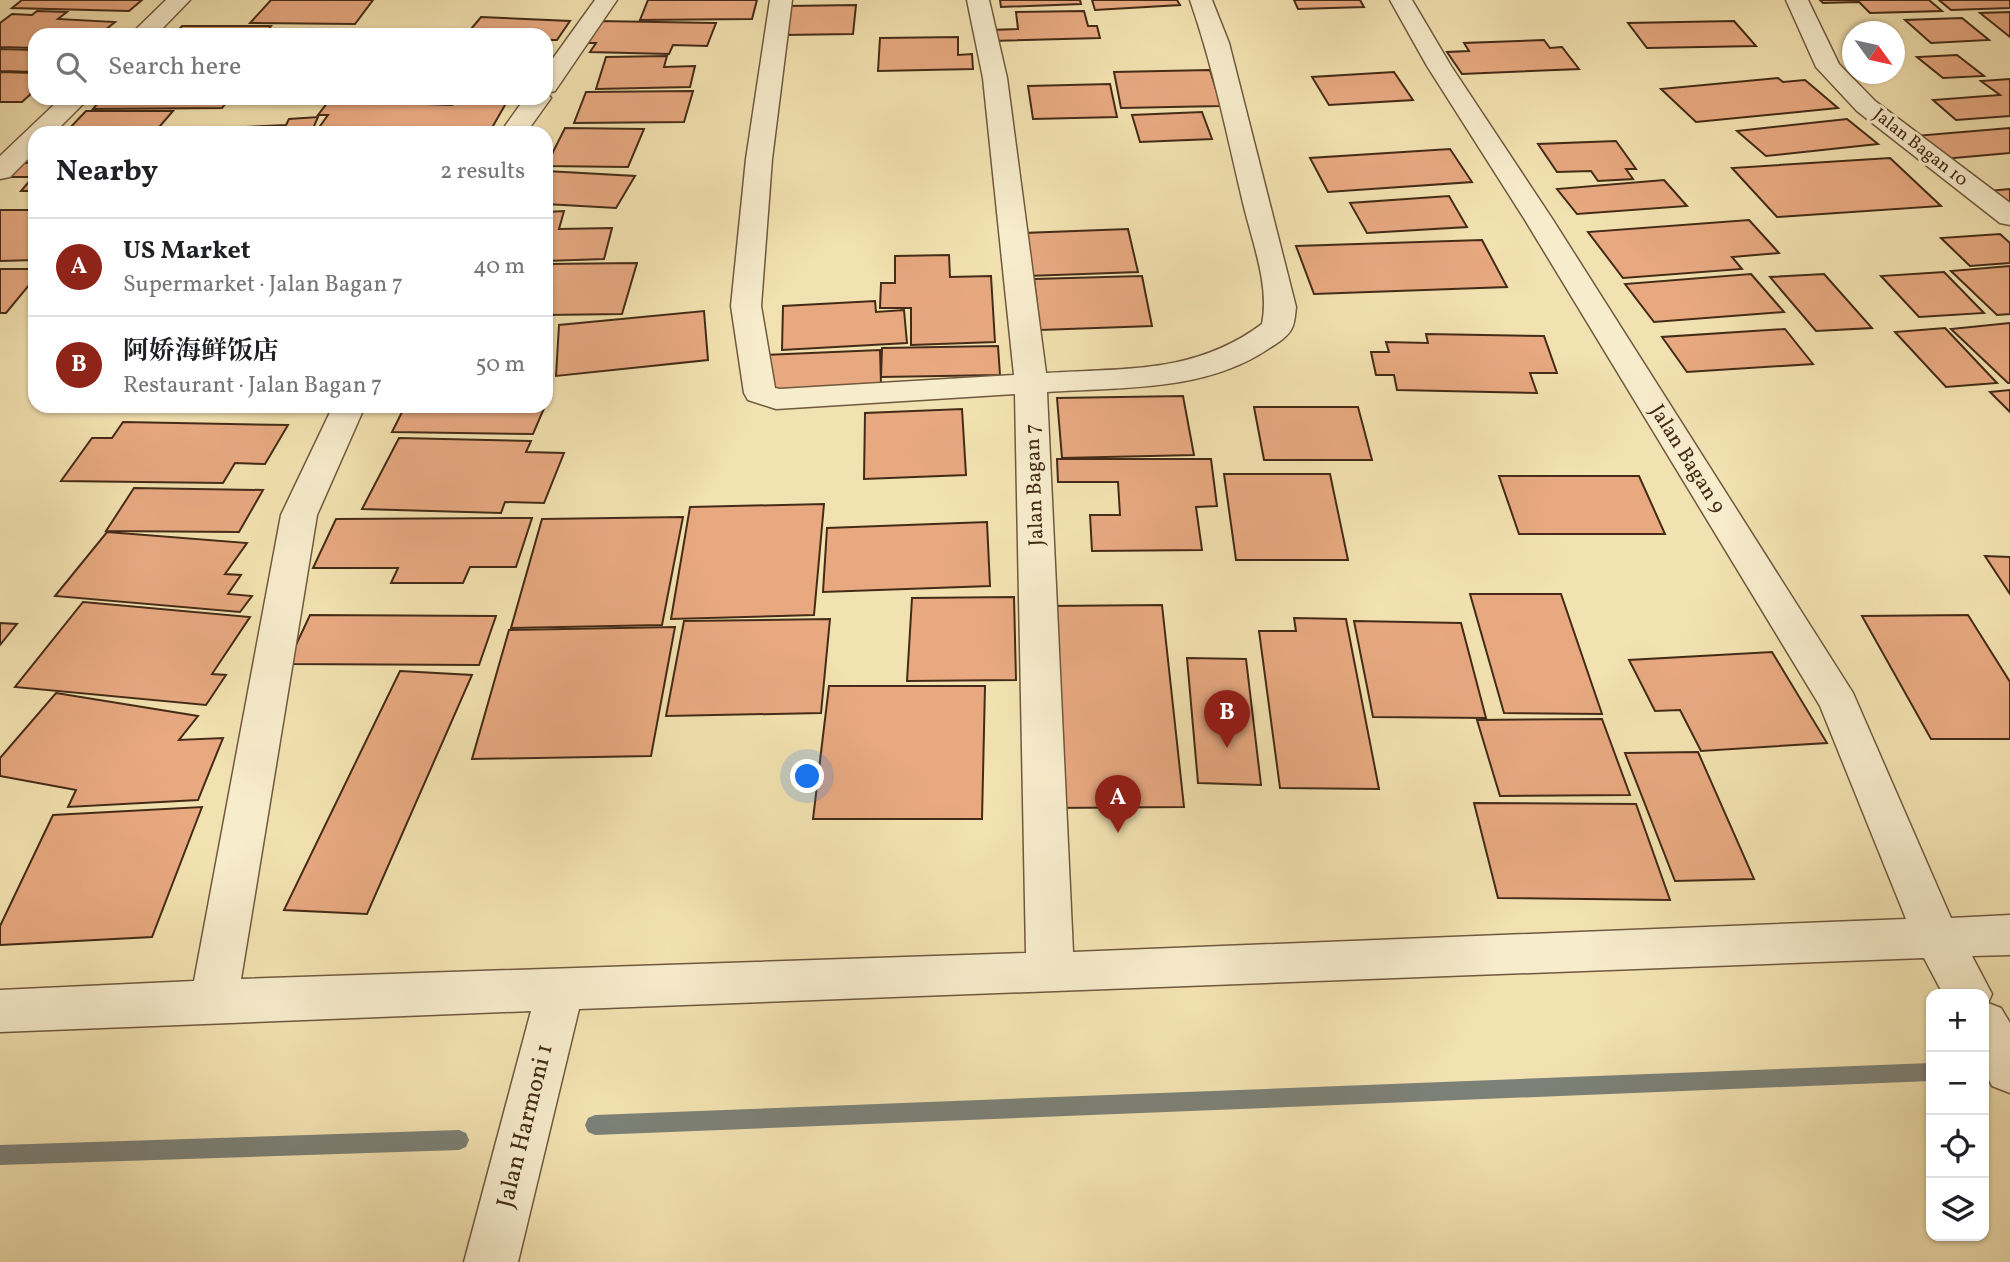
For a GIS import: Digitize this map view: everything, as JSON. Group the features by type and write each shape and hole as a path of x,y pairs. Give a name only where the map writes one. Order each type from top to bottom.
{"street":[{"path":"149,28 179,0"},
{"path":"553,76 606,0"},
{"path":"781,0 758,159 746,306 758,364 760,393 776,398 799,399 1175,374 1217,365 1252,348 1277,328 1281,307 1271,261 1217,43 1201,0"},
{"name":"Jalan Bagan 7","path":"978,0 995,78 1031,385 1050,973"},
{"name":"Jalan Bagan 9","path":"1401,0 1439,66 1539,220 1839,704 1937,938 1965,989"},
{"name":"Jalan Bagan 10","path":"1797,0 1828,67 1866,106 2010,217"},
{"path":"46,126 69,105"},
{"path":"518,126 533,105"},
{"path":"0,171 28,144"},
{"path":"214,1001 299,515 346,413"},
{"path":"0,1011 214,1001 1050,973 2010,934"},
{"name":"Jalan Harmoni 1","path":"491,1262 560,991"},
{"path":"1989,1032 2010,1070"}],"building":[{"path":"22,0 142,0 129,11 12,8"},
{"path":"271,0 373,0 355,24 250,23"},
{"path":"648,0 757,0 752,19 640,20"},
{"path":"1000,0 1080,0 1081,4 1001,7"},
{"path":"1092,0 1177,0 1180,5 1095,10"},
{"path":"1294,0 1360,0 1364,7 1298,9"},
{"path":"1820,0 1929,0 1942,11 1870,13 1859,2 1823,3"},
{"path":"1939,0 2010,0 2010,8 1951,10"},
{"path":"856,5 853,34 783,35 787,6"},
{"path":"37,11 67,12 58,19 115,22 108,28 28,28 28,48 0,47 0,23 12,14 32,15"},
{"path":"1084,11 1088,26 1097,26 1100,38 991,41 990,30 1018,29 1016,12"},
{"path":"2010,12 2010,37 1980,13"},
{"path":"481,17 570,21 557,40 553,40 553,28 472,28"},
{"path":"1962,18 1989,40 1931,43 1905,20"},
{"path":"597,21 716,23 707,46 673,45 669,54 590,52 596,43 584,43"},
{"path":"1734,21 1756,46 1647,48 1628,23"},
{"path":"182,26 271,26 269,28 180,28"},
{"path":"958,37 958,55 972,54 973,69 878,71 880,38"},
{"path":"1544,40 1550,48 1562,47 1579,69 1462,74 1447,52 1469,51 1464,43"},
{"path":"0,49 28,50 28,72 0,71"},
{"path":"1957,55 1984,76 1943,78 1917,57"},
{"path":"667,56 664,67 695,66 690,87 596,89 606,57"},
{"path":"1210,70 1221,106 1121,108 1114,72"},
{"path":"0,72 28,73 28,96 22,102 0,102"},
{"path":"1394,72 1413,100 1329,105 1312,77"},
{"path":"1778,78 1783,82 1805,80 1838,108 1696,122 1661,89"},
{"path":"2010,79 2010,116 1956,120 1933,100 2000,95 1981,81"},
{"path":"1110,84 1117,117 1033,119 1028,86"},
{"path":"693,91 684,122 574,123 586,92"},
{"path":"96,105 224,105 222,108 93,109"},
{"path":"326,105 505,105 493,126 320,126 328,115 318,115"},
{"path":"86,111 173,111 160,126 72,126"},
{"path":"1202,112 1212,139 1140,142 1132,115"},
{"path":"318,117 314,126 264,126 286,125 289,119"},
{"path":"1847,119 1878,144 1766,156 1737,131"},
{"path":"565,128 644,129 628,167 553,166 553,152"},
{"path":"2010,128 2010,153 1943,159 1915,136"},
{"path":"1616,141 1636,169 1626,169 1633,179 1598,181 1591,171 1557,172 1538,144"},
{"path":"1450,149 1472,182 1328,192 1310,158"},
{"path":"1890,158 1941,206 1777,217 1732,168"},
{"path":"17,163 28,163 28,177 4,177"},
{"path":"553,171 635,176 616,208 553,204"},
{"path":"1664,180 1687,206 1577,214 1557,189"},
{"path":"2010,189 2010,208 1988,191"},
{"path":"1449,196 1467,227 1367,233 1350,203"},
{"path":"0,210 28,210 28,260 0,261"},
{"path":"564,211 559,229 612,228 604,259 553,261 553,212"},
{"path":"1749,220 1779,253 1732,257 1742,269 1623,278 1588,232"},
{"path":"1128,229 1138,272 1028,276 1023,233"},
{"path":"2000,234 2010,243 2010,263 1970,266 1941,238"},
{"path":"1482,240 1507,287 1314,294 1296,246"},
{"path":"949,255 950,277 991,276 995,342 911,345 911,308 880,308 881,283 895,283 895,256"},
{"path":"637,263 622,314 553,315 553,264"},
{"path":"2010,266 2010,314 1997,315 1951,271"},
{"path":"0,269 28,269 28,286 6,313 0,313"},
{"path":"1944,272 1984,313 1919,317 1881,276"},
{"path":"1751,274 1784,312 1654,322 1625,284"},
{"path":"1824,274 1872,328 1816,331 1770,277"},
{"path":"1142,276 1152,326 1040,330 1034,279"},
{"path":"875,301 876,312 904,310 907,343 782,350 783,306"},
{"path":"704,311 708,360 556,376 559,325"},
{"path":"2010,323 2010,383 2008,383 1951,329"},
{"path":"1945,328 1997,383 1946,387 1895,332"},
{"path":"1785,329 1813,364 1687,372 1662,337"},
{"path":"1426,334 1544,336 1557,373 1530,373 1537,393 1397,390 1394,375 1376,375 1371,352 1389,352 1386,342 1428,343"},
{"path":"998,346 1000,375 881,377 882,348"},
{"path":"880,350 881,384 762,390 764,355"},
{"path":"2010,390 2010,412 1990,392"},
{"path":"1183,396 1194,455 1062,458 1057,398"},
{"path":"1254,407 1358,407 1372,460 1264,460"},
{"path":"962,409 966,475 864,479 865,413"},
{"path":"402,413 542,413 533,434 392,432"},
{"path":"123,422 288,425 265,464 235,463 223,483 61,481 92,438 112,438"},
{"path":"399,438 531,441 526,452 564,453 544,503 505,502 501,513 362,509"},
{"path":"1057,459 1211,459 1217,506 1196,507 1202,550 1092,551 1090,515 1120,515 1118,482 1058,482"},
{"path":"1224,474 1330,474 1348,560 1236,560"},
{"path":"1499,476 1639,476 1665,534 1519,534"},
{"path":"134,488 263,490 239,532 106,531"},
{"path":"824,504 814,615 671,619 690,507"},
{"path":"683,517 662,625 511,628 542,519"},
{"path":"532,518 516,567 470,567 463,583 391,583 398,568 313,568 336,519"},
{"path":"987,522 990,586 823,592 827,528"},
{"path":"107,532 247,543 225,574 241,575 228,594 252,596 240,612 55,596"},
{"path":"1985,556 2010,557 2010,594"},
{"path":"1470,594 1561,594 1602,714 1504,713"},
{"path":"1014,597 1016,680 907,681 912,598"},
{"path":"83,602 250,617 212,674 226,675 206,705 15,687"},
{"path":"1162,605 1184,807 1051,808 1046,606"},
{"path":"310,615 496,616 479,665 287,664"},
{"path":"1968,615 2010,682 2010,739 1931,739 1862,616"},
{"path":"1294,618 1346,619 1379,789 1280,788 1259,631 1296,631"},
{"path":"830,619 821,713 666,716 684,621"},
{"path":"1354,621 1461,623 1486,718 1373,717"},
{"path":"0,623 17,624 0,645"},
{"path":"675,627 651,756 472,759 509,630"},
{"path":"1772,652 1827,743 1701,751 1680,710 1655,711 1629,660"},
{"path":"1187,658 1246,659 1261,785 1198,783"},
{"path":"400,671 472,675 367,914 284,910"},
{"path":"829,686 985,686 982,819 813,819"},
{"path":"56,693 198,716 179,740 223,738 198,800 68,807 76,790 0,776 0,758"},
{"path":"1602,719 1630,795 1500,796 1477,720"},
{"path":"1698,752 1754,879 1675,881 1625,753"},
{"path":"1474,803 1636,804 1670,900 1498,898"},
{"path":"202,807 152,937 0,945 0,926 53,815"}],"waterway":[{"path":"595,1125 1926,1072"},
{"path":"0,1155 459,1140"}],"place":[{"name":"阿娇海鲜饭店","path":"1227,748"},
{"name":"US Market","path":"1118,833"}]}
